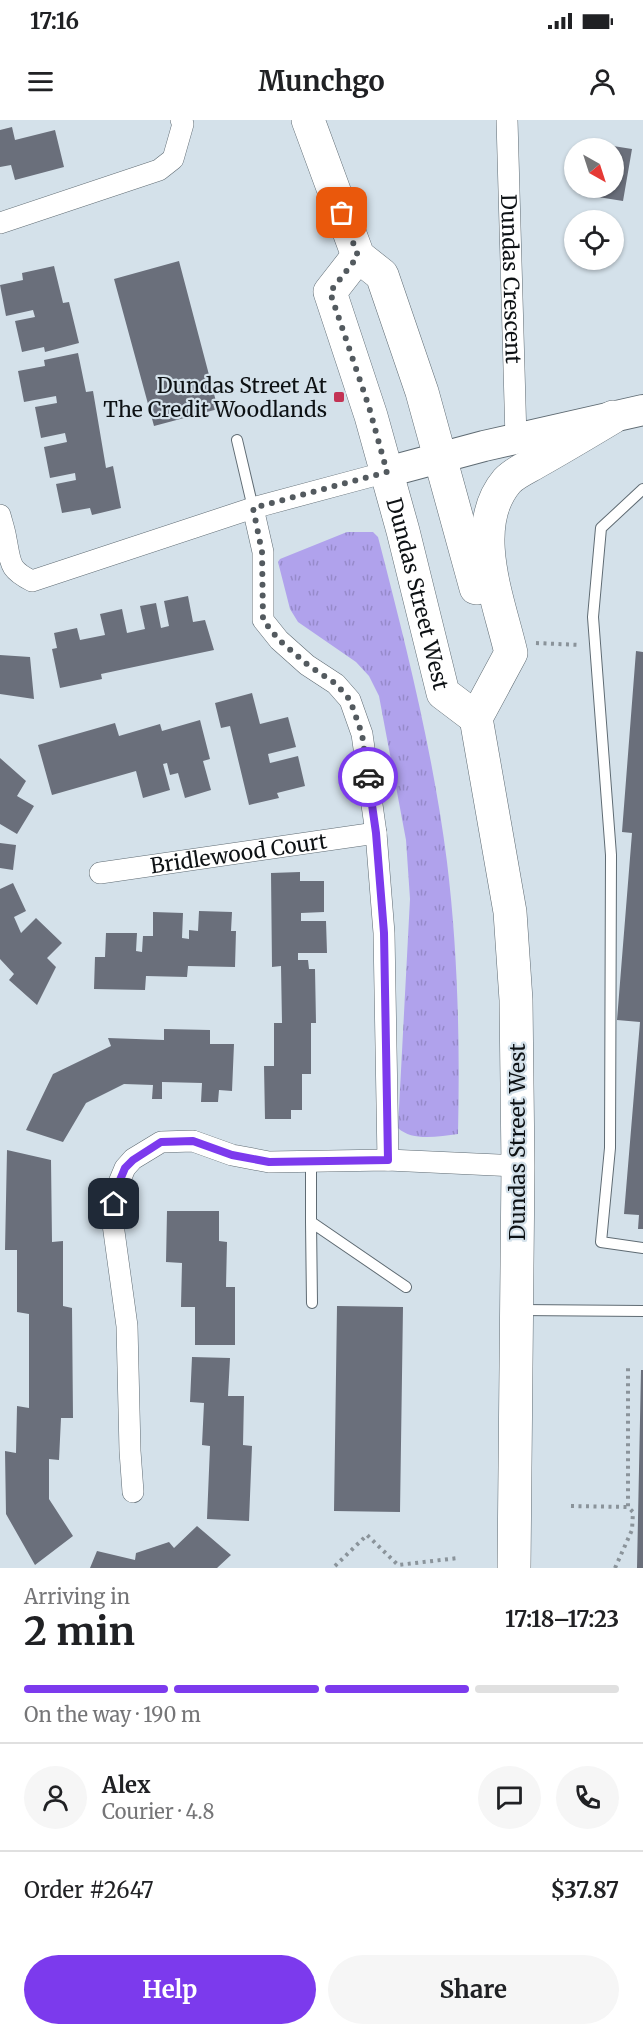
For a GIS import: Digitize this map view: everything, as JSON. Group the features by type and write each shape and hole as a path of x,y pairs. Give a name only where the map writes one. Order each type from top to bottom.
{"main road":[{"path":"308,120 358,256 382,275 422,392 468,555 497,681"},
{"name":"Dundas Street West","path":"358,256 330,292 369,407 443,693 476,718 510,912 516,1000 518,1166 514,1568"},
{"path":"476,718 511,652 489,559 487,537 489,516 495,500 508,480 628,413"}],"street":[{"path":"0,223 159,170 173,159 183,124 181,120"},
{"name":"Dundas Crescent","path":"507,120 516,439"},
{"path":"0,514 9,561 18,574 32,581 253,508 516,439 628,413"},
{"path":"253,508 262,552 263,620 279,640 308,665 336,684 350,700 362,734 376,833 384,933 388,1160"},
{"name":"Bridlewood Court","path":"100,873 376,833"},
{"path":"133,1492 128,1326 112,1217 115,1192 125,1168 133,1160 161,1142 193,1141 232,1155 269,1162 388,1160 518,1166"}],"lane":[{"path":"237,440 253,508"},
{"path":"643,489 601,528 593,617 611,855 610,1148 601,1242 643,1248"},
{"path":"311,1161 312,1303"},
{"path":"311,1222 406,1287"},
{"path":"516,1310 643,1311"}],"path":[{"path":"534,643 596,646"},
{"path":"628,1368 628,1507"},
{"path":"571,1506 628,1507 633,1512 632,1530 615,1568"},
{"path":"335,1566 367,1535 398,1565 458,1558"}],"green space":[{"path":"347,532 373,532 378,537 408,658 434,780 447,862 454,930 459,1066 458,1134 419,1137 398,1128 410,899 406,840 379,696 369,676 356,662 298,622 290,609 278,562 280,559"}],"building":[{"path":"12,127 15,140 55,130 64,167 15,180 11,165 0,167 0,130"},
{"path":"624,148 632,149 624,195"},
{"path":"604,198 624,198 623,201"},
{"path":"179,261 218,409 154,426 114,279"},
{"path":"54,266 63,303 69,302 79,343 45,352 44,347 22,352 15,321 35,317 33,310 6,316 0,285 23,280 22,273"},
{"path":"78,353 86,392 93,391 106,468 113,466 121,508 92,515 90,508 62,513 56,484 76,480 75,473 50,478 44,447 67,442 65,433 41,438 35,407 57,403 56,396 24,402 18,371 45,366 44,360"},
{"path":"188,596 193,622 205,620 214,650 101,674 102,679 60,688 52,649 57,648 54,633 77,628 80,640 105,635 100,614 122,609 127,633 145,629 140,606 156,603 161,628 169,626 164,601"},
{"path":"636,651 643,652 643,1229 638,1229 639,1215 624,1214 640,1022 617,1020 632,833 622,832"},
{"path":"0,655 30,657 34,699 0,694"},
{"path":"252,693 260,724 288,717 296,747 268,754 270,763 298,756 305,786 277,793 279,798 249,805 230,726 221,728 215,703"},
{"path":"200,720 210,759 203,761 211,790 185,798 178,773 170,775 167,763 163,764 170,790 143,798 136,771 52,795 38,745 115,723 119,736 160,724 162,731"},
{"path":"0,758 26,781 17,796 34,806 17,834 0,824"},
{"path":"0,843 16,845 13,870 0,868"},
{"path":"300,872 300,881 324,881 324,912 301,913 301,921 326,921 327,953 298,953 298,960 308,960 309,969 315,969 316,1023 311,1023 311,1074 302,1074 302,1110 291,1110 291,1119 265,1119 264,1066 274,1066 274,1023 282,1023 281,966 272,967 271,873"},
{"path":"13,883 26,911 14,917 21,933 36,918 62,943 47,958 56,967 37,1005 9,980 14,974 0,959 0,889"},
{"path":"199,911 232,912 231,931 236,931 235,967 188,966 187,977 146,976 145,990 94,989 95,957 105,957 106,933 137,933 136,951 142,952 143,936 153,936 153,912 183,913 182,938 189,939 189,930 198,931"},
{"path":"164,1029 210,1030 210,1044 234,1044 232,1091 219,1090 218,1102 201,1102 202,1083 162,1082 162,1099 152,1099 153,1085 124,1084 86,1103 63,1142 26,1130 53,1074 111,1046 108,1038 164,1040"},
{"path":"7,1150 51,1160 52,1242 63,1241 63,1306 72,1308 73,1418 61,1418 59,1460 49,1459 49,1499 73,1536 35,1565 6,1514 5,1451 16,1453 17,1406 29,1408 29,1314 17,1312 17,1250 5,1250"},
{"path":"167,1211 219,1211 219,1241 227,1242 226,1287 235,1287 235,1345 195,1345 195,1307 181,1307 182,1263 166,1262"},
{"path":"337,1306 403,1307 400,1512 334,1511"},
{"path":"192,1357 230,1358 228,1396 244,1396 243,1445 252,1446 249,1521 207,1519 210,1446 202,1445 204,1403 190,1402"},
{"path":"641,1370 643,1370 643,1568 637,1568"},
{"path":"197,1526 231,1555 217,1568 90,1568 97,1551 135,1560 136,1553 169,1542 174,1548"}],"way so far":[{"path":"342,213 358,256 330,292 369,407 387,472 253,508 262,552 263,620 279,640 308,665 336,684 350,700 362,734 368,777"}],"place":[{"name":"Dundas Street At The Credit Woodlands","path":"339,397"}],"route":[{"path":"114,1204 115,1192 125,1168 133,1160 161,1142 193,1141 232,1155 269,1162 388,1160 384,933 376,833 368,777"}]}
